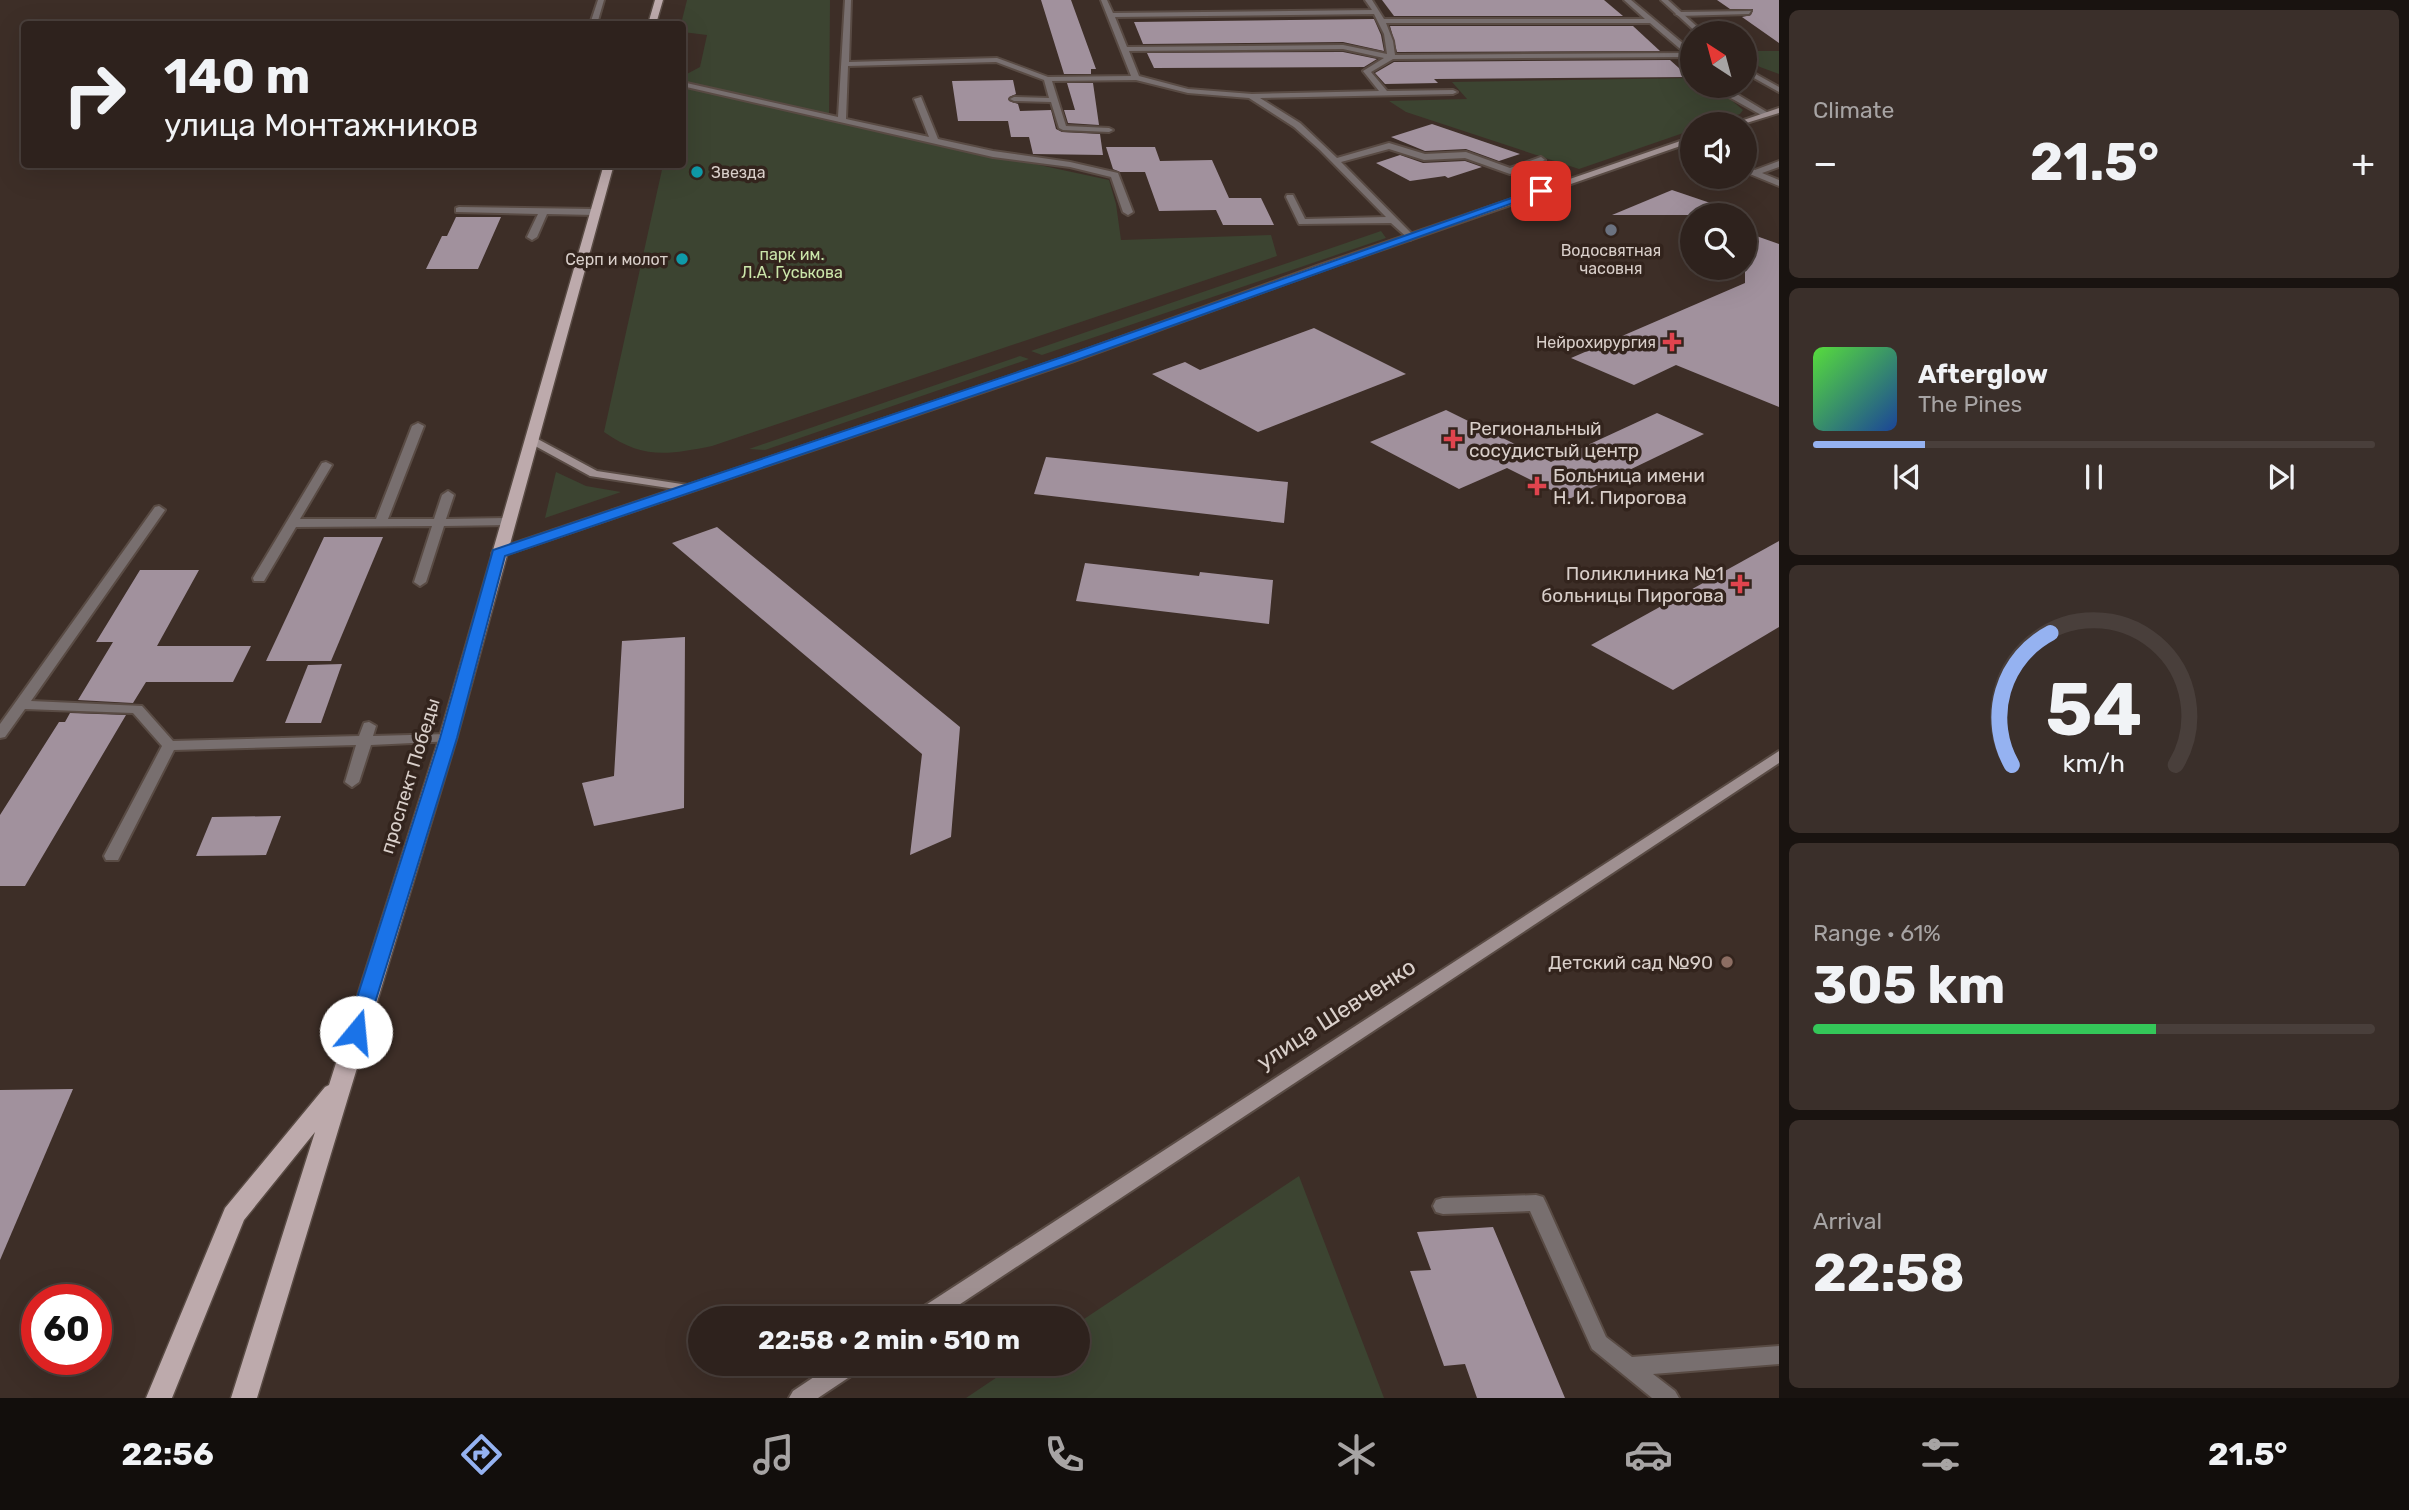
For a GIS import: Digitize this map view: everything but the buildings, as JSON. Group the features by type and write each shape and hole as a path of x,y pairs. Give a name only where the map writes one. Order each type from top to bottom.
{"main road":[{"path":"653,21 659,0"},
{"path":"1757,117 1779,110"},
{"path":"498,553 1070,359 1680,143"},
{"name":"проспект Победы","path":"244,1398 448,738 608,168"},
{"path":"530,439 594,474 689,488"},
{"name":"улица Шевченко","path":"940,1306 1779,756"},
{"path":"159,1398 234,1214 339,1085"},
{"path":"800,1398 833,1376"}],"street":[{"path":"594,21 601,0"},
{"path":"842,120 848,0"},
{"path":"1104,0 1136,78"},
{"path":"1368,0 1383,21 1391,57"},
{"path":"1125,49 1343,47 1391,57 1692,55 1627,0"},
{"path":"1664,0 1687,21"},
{"path":"1111,15 1378,12"},
{"path":"1679,14 1749,12"},
{"path":"1383,21 1651,21"},
{"path":"1385,93 1367,71 1391,57"},
{"path":"846,64 998,60 1047,79 1136,78 1188,91 1251,96 1452,92"},
{"path":"1757,77 1779,90"},
{"path":"1047,79 1063,128 1109,130"},
{"path":"686,85 1031,161 1079,164 1115,175 1128,212"},
{"path":"1251,96 1297,125 1410,237"},
{"path":"1737,98 1766,114"},
{"path":"918,99 935,141"},
{"path":"1014,99 1054,100"},
{"path":"1335,161 1389,146 1424,157 1466,155 1510,171 1541,160"},
{"path":"1757,169 1779,164"},
{"path":"1757,174 1779,183"},
{"path":"1290,197 1302,222 1390,220"},
{"path":"459,210 595,212"},
{"path":"532,237 543,213"},
{"path":"381,522 418,426"},
{"path":"260,578 326,465"},
{"path":"420,582 448,495"},
{"path":"0,734 159,510"},
{"path":"292,523 507,522"},
{"path":"21,705 137,709 169,746"},
{"path":"169,746 367,733 448,738"},
{"path":"352,782 367,733"},
{"path":"112,856 169,746"},
{"path":"1443,1206 1536,1203 1600,1343 1668,1398"},
{"path":"1629,1366 1779,1355"}],"green space":[{"name":"парк им. Л.А. Гуськова","path":"687,0 830,0 829,120 1109,180 1116,204 1121,240 1271,235 1277,256 712,446 668,453 631,447 604,432 662,168 686,168 686,74 700,67 707,35 686,32 686,21 682,21"},
{"path":"1757,51 1779,51 1779,74 1757,65"},
{"path":"1680,78 1680,98 1729,98 1743,110 1680,112 1680,134 1579,169 1406,112 1389,101 1467,99 1452,82"},
{"path":"1381,231 1386,238 1042,355 1031,351"},
{"path":"1020,356 1029,359 765,450 749,449"},
{"path":"556,472 586,486 621,492 545,518"},
{"path":"1299,1176 1384,1398 966,1398 999,1376 1090,1376 1090,1315"}],"place":[{"name":"Звезда","path":"697,172"},
{"name":"Водосвятная часовня","path":"1611,230"},
{"name":"Серп и молот","path":"682,259"},
{"name":"Нейрохирургия","path":"1672,342"},
{"name":"Региональный сосудистый центр","path":"1453,439"},
{"name":"Больница имени Н. И. Пирогова","path":"1537,486"},
{"name":"Поликлиника №1 больницы Пирогова","path":"1740,584"},
{"name":"Детский сад №90","path":"1727,962"}],"route":[{"path":"356,1032 448,738 498,553 1070,359 1541,191"}]}
